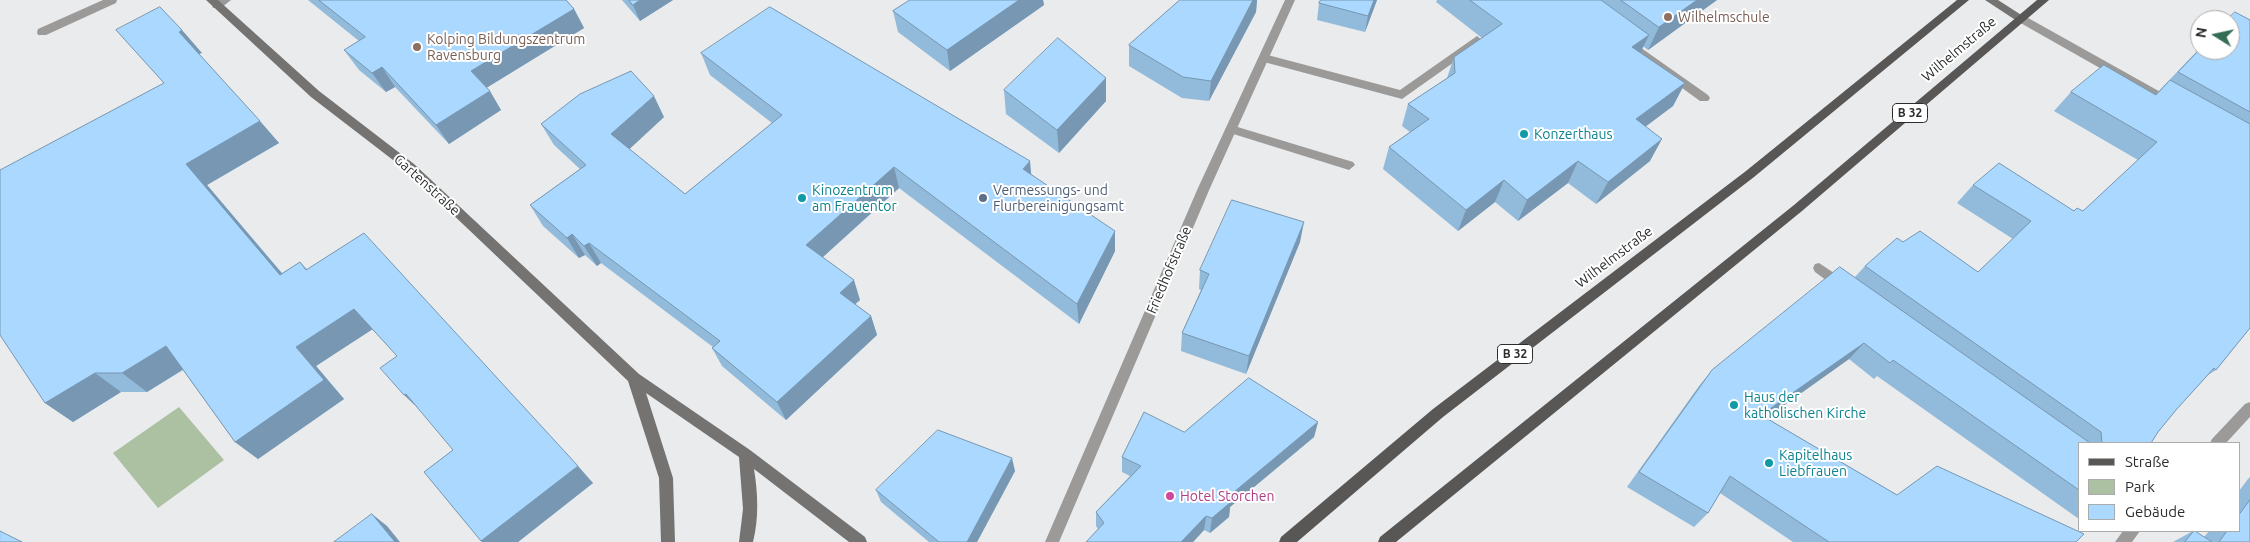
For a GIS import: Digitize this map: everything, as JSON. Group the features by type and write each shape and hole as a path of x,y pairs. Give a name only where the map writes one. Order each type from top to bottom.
{"main road":[{"name":"Wilhelmstraße","path":"1286,542 1438,413 1750,174 1964,0"},
{"path":"1990,0 2022,18"},
{"name":"Wilhelmstraße","path":"1386,542 1798,208 2044,0"},
{"name":"Gartenstraße","path":"218,2 316,94 410,167 634,378 745,454 860,542"},
{"name":"Gartenstraße","path":"634,378 666,478 668,542"},
{"path":"745,454 751,486 751,525 746,542"}],"street":[{"path":"42,32 112,0"},
{"name":"Friedhofstraße","path":"1052,542 1231,128 1290,0"},
{"path":"2022,18 2182,110"},
{"path":"1616,35 1704,98"},
{"path":"1264,58 1402,95 1477,40"},
{"path":"1231,128 1350,165"},
{"path":"1819,268 1849,290"},
{"path":"2218,442 2250,408"},
{"path":"2122,542 2132,532"}],"green space":[{"path":"179,407 224,460 158,508 113,453"}],"building":[{"path":"319,0 566,0 574,9 471,71 490,91 436,125 382,67 372,73 344,50 365,37"},
{"path":"629,0 640,0 633,5"},
{"path":"910,0 1019,0 947,50 893,11"},
{"path":"1180,0 1253,0 1211,81 1183,77 1129,45"},
{"path":"1321,0 1374,0 1368,16 1319,3"},
{"name":"Konzerthaus","path":"1470,0 1601,0 1649,35 1632,47 1685,83 1636,119 1662,139 1608,182 1578,161 1527,200 1504,180 1466,210 1389,147 1429,119 1408,104 1455,73 1454,57 1502,24"},
{"path":"1621,0 1697,0 1659,27"},
{"path":"160,7 182,30 179,32 260,121 186,164 280,275 300,262 306,270 364,233 578,466 481,541 424,472 453,450 406,394 404,395 380,368 397,356 354,309 296,347 324,380 235,442 166,346 122,373 95,373 45,403 0,335 0,170 164,83 116,30"},
{"path":"770,7 1030,161 1023,169 1115,231 1077,304 894,167 806,245 854,280 840,293 871,316 777,402 712,348 720,341 589,243 584,246 572,234 567,238 530,205 586,165 541,124 580,94 631,71 654,96 611,134 685,194 782,115 701,53"},
{"path":"2240,15 2250,20 2250,112 2178,72 2190,59 2240,60"},
{"path":"1058,38 1106,78 1057,130 1004,90"},
{"path":"2104,65 2156,95 2170,80 2250,124 2250,328 2216,370 2214,368 2176,410 2152,442 2102,442 2101,432 1865,266 1897,238 1903,242 1920,231 1978,272 2031,221 1973,185 1999,163 2074,211 2077,208 2083,211 2157,142 2071,92"},
{"path":"1232,200 1304,222 1249,356 1182,333 1209,274 1200,270"},
{"path":"1840,267 2089,442 2078,442 2078,489 1893,360 1890,363 1864,343 1761,415 1897,495 1937,466 2084,534 2076,542 1829,542 1730,476 1708,513 1639,472 1712,370"},
{"path":"1249,378 1318,422 1228,497 1231,502 1212,518 1206,516 1181,542 1086,542 1104,523 1096,512 1141,466 1122,457 1144,412 1184,432"},
{"path":"938,430 1012,458 967,542 939,542 876,490"},
{"path":"2250,500 2250,542 2219,542 2226,532 2240,532 2240,514"},
{"path":"372,514 395,542 334,542"},
{"path":"0,531 22,542 0,542"},
{"path":"2193,532 2197,532 2212,542 2185,542"}],"place":[{"name":"Wilhelmschule","path":"1668,17"},
{"name":"Kolping Bildungszentrum Ravensburg","path":"417,47"},
{"name":"Konzerthaus","path":"1524,134"},
{"name":"Kinozentrum am Frauentor","path":"802,198"},
{"name":"Vermessungs- und Flurbereinigungsamt","path":"983,198"},
{"name":"Haus der katholischen Kirche","path":"1734,405"},
{"name":"Kapitelhaus Liebfrauen","path":"1769,463"},
{"name":"Hotel Storchen","path":"1170,496"}]}
